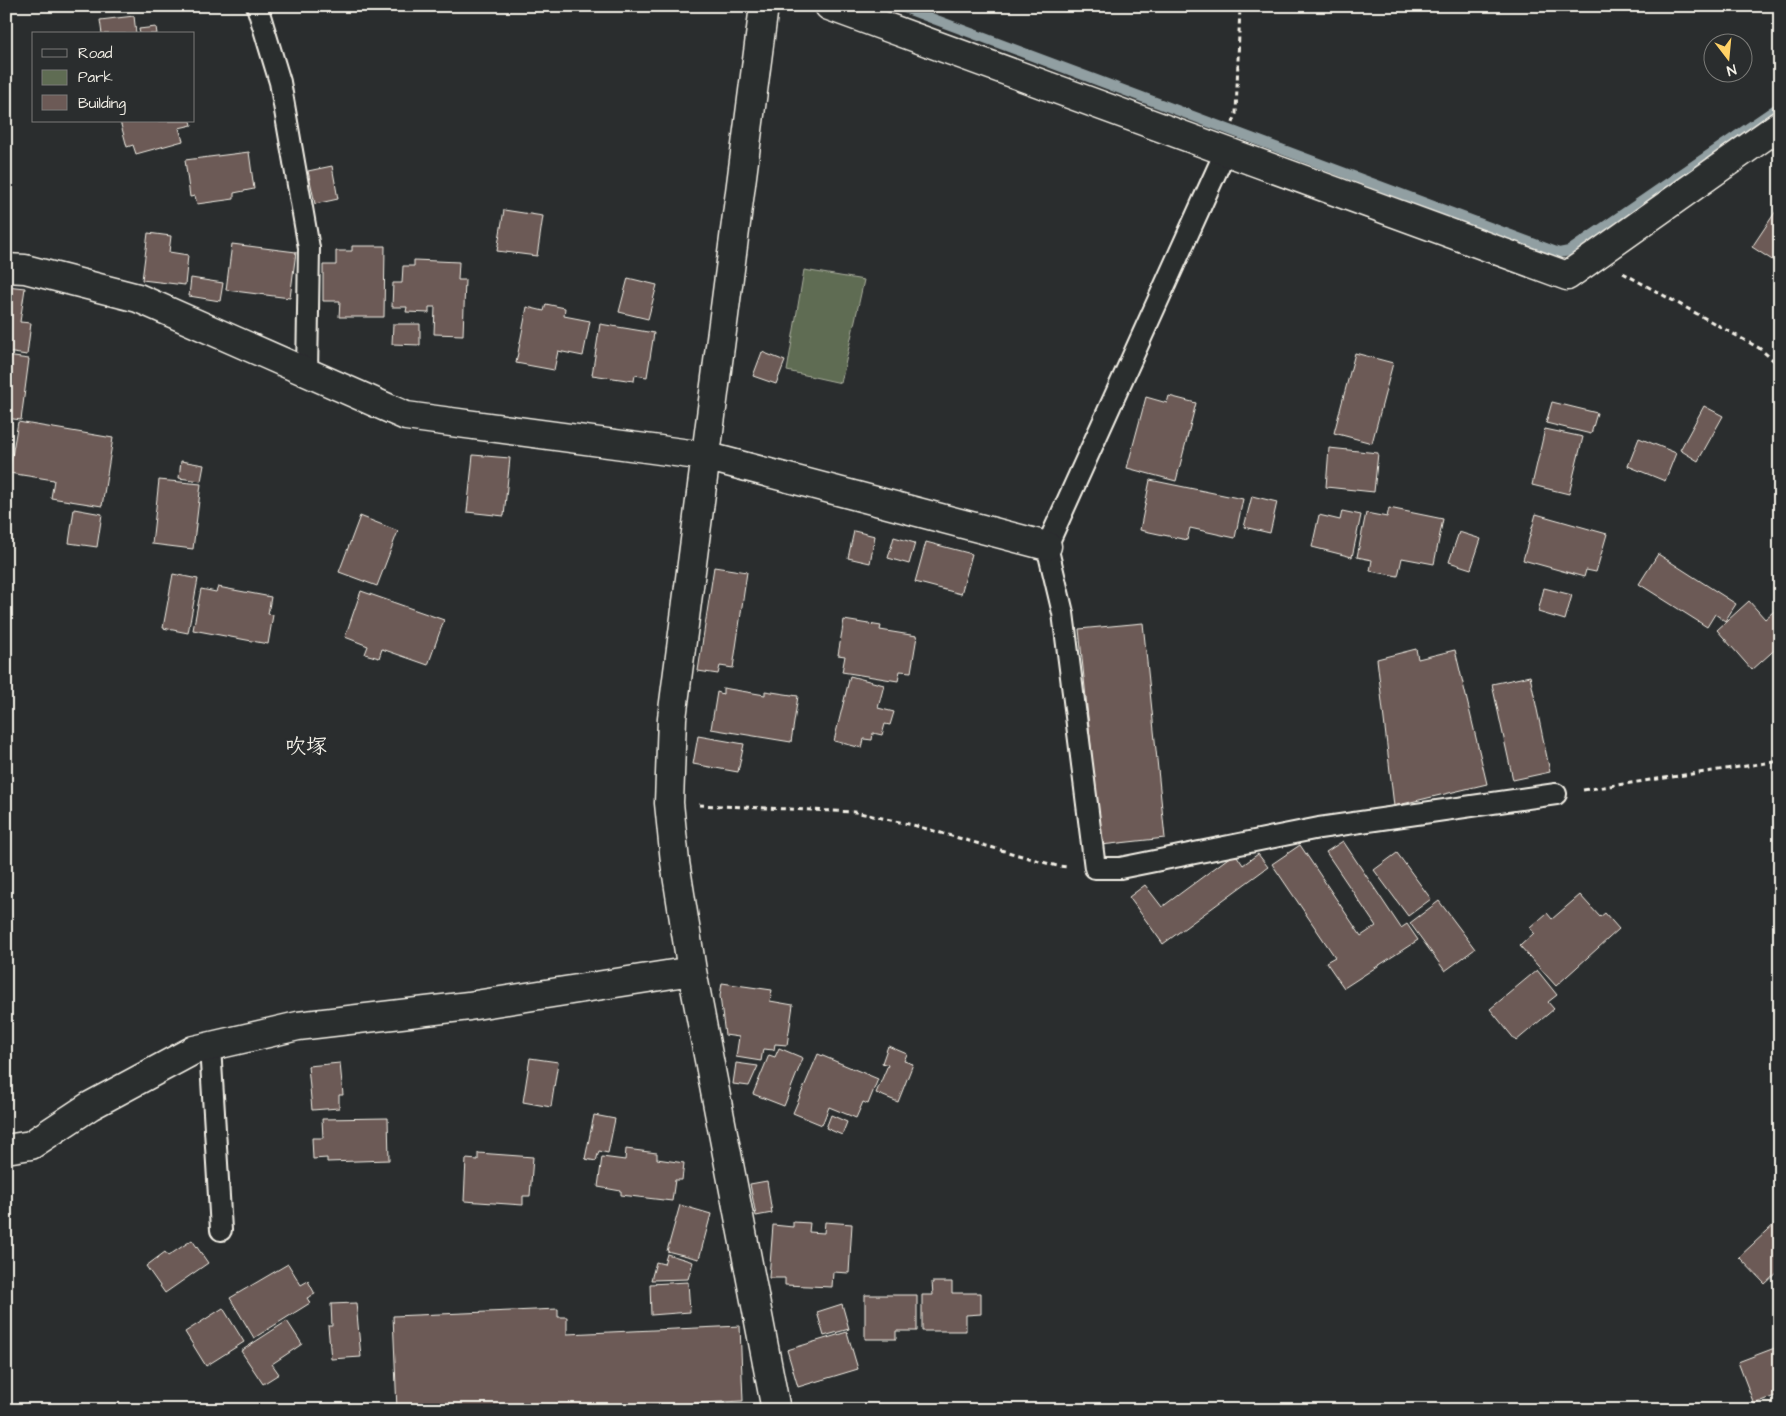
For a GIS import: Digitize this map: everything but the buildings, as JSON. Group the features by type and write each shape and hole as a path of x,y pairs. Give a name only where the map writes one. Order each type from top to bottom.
{"street":[{"path":"764,6 672,718 669,803 674,862 692,971 776,1410"},
{"path":"829,6 1567,276 1780,125"},
{"path":"6,268 25,269 138,298 229,336 307,373 406,416 705,456 1047,546"},
{"path":"6,1149 31,1145 90,1106 153,1070 194,1050 298,1026 469,1006 692,971"}],"lane":[{"path":"257,6 280,82 309,248 307,373"},
{"path":"1226,150 1047,546 1063,614 1095,868 1120,868 1319,828 1556,794"},
{"path":"210,1046 221,1230"}],"path":[{"path":"1226,150 1236,114 1240,6"},
{"path":"1594,257 1759,348 1780,366"},
{"path":"1556,794 1780,761"},
{"path":"669,803 855,812 913,825 1057,866 1095,868"}],"green space":[{"path":"804,270 864,280 841,383 787,371"}],"waterway":[{"path":"899,6 1559,253 1569,251 1780,106"}],"district":[{"name":"吹塚","path":"306,746"}]}
